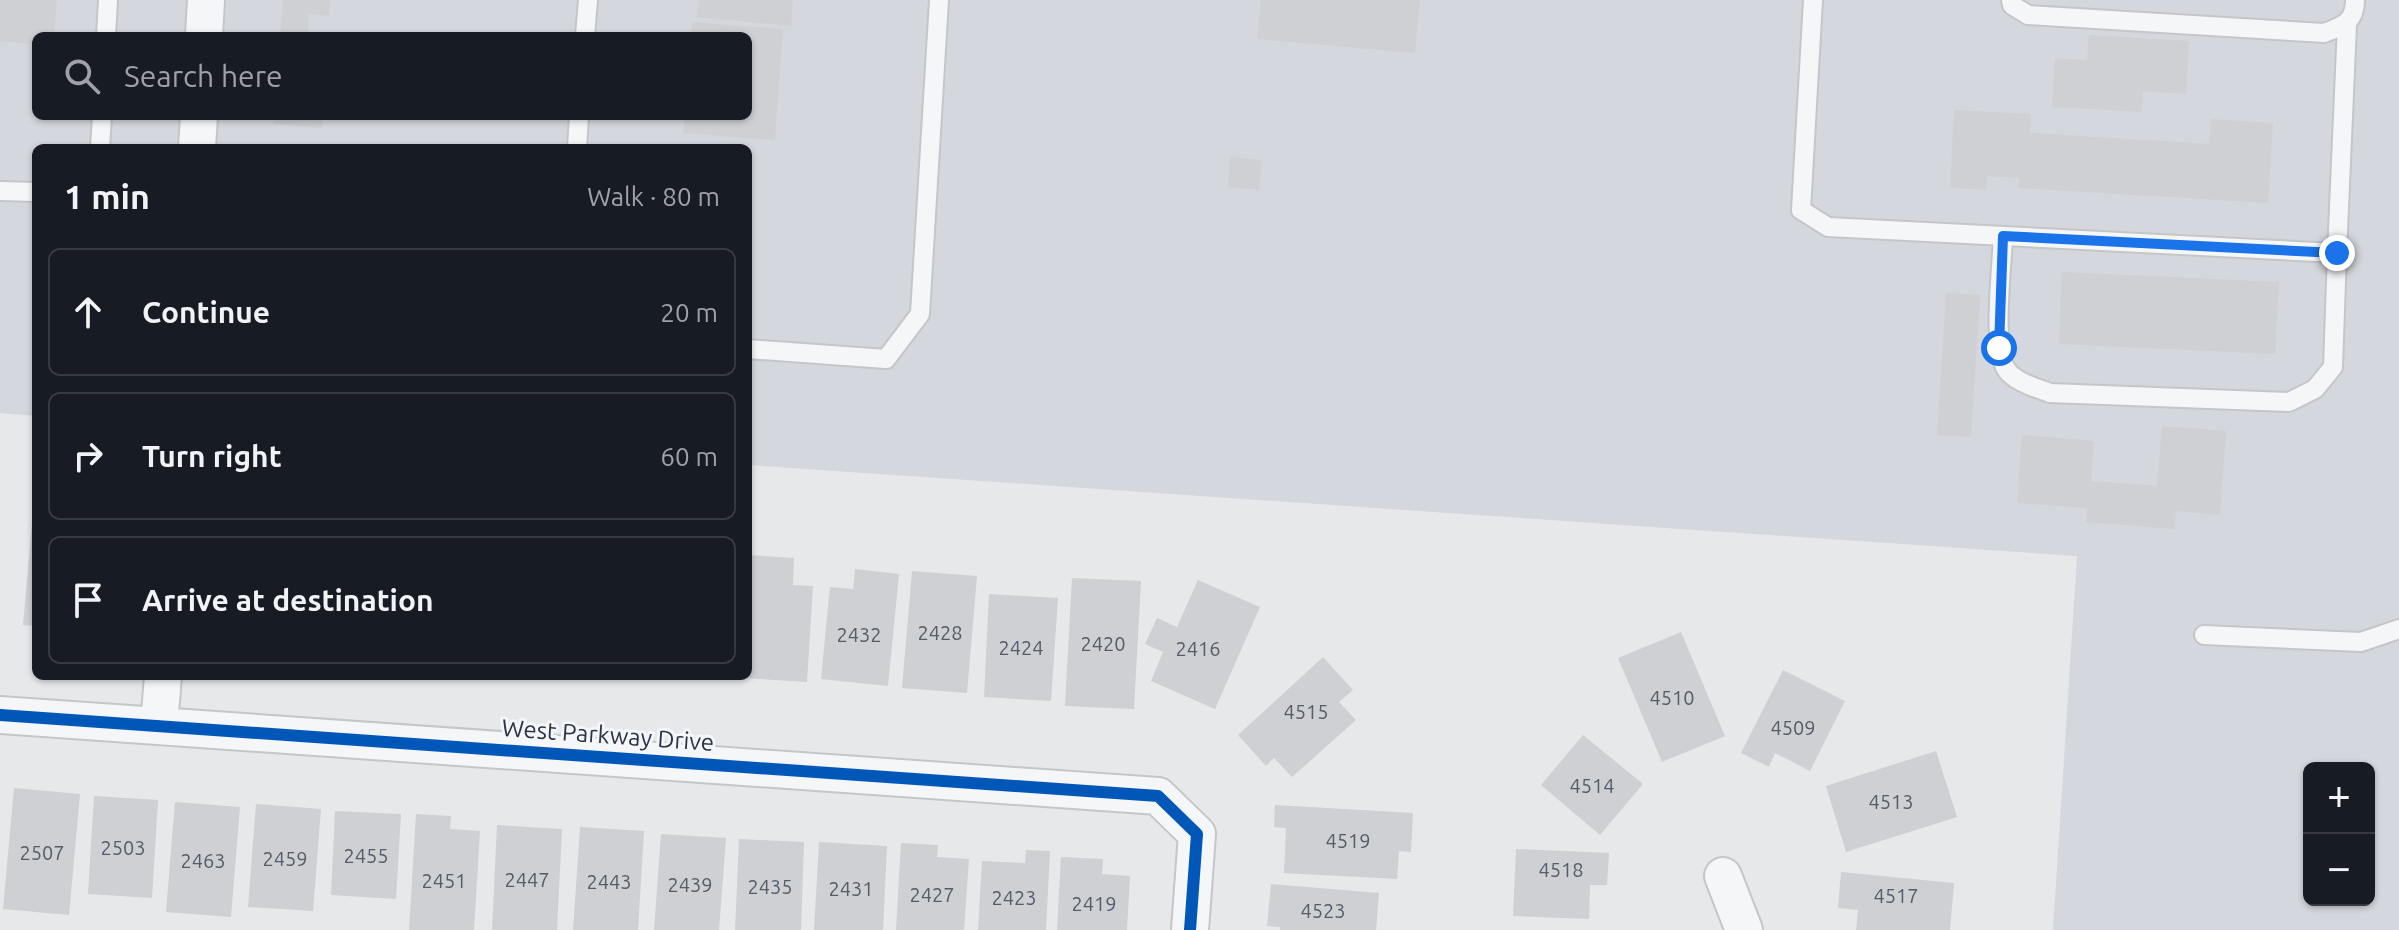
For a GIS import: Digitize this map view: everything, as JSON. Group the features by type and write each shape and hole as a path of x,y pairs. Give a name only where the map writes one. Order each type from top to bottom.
{"street":[{"path":"204,32 206,0"},
{"path":"197,144 199,120"},
{"path":"159,726 163,680"},
{"name":"West Parkway Drive","path":"0,715 1158,796 1197,834 1190,930"},
{"path":"1723,876 1744,930"}],"lane":[{"path":"106,32 108,0"},
{"path":"585,32 588,0"},
{"path":"752,349 886,359 920,314 939,0"},
{"path":"1813,0 1801,210 1828,227 2337,253"},
{"path":"2011,0 2012,5 2028,15 2324,33 2347,25"},
{"path":"2003,236 1999,348 2007,371 2029,386 2050,393 2289,402 2315,389 2333,367 2347,25 2355,11 2355,0"},
{"path":"100,144 102,120"},
{"path":"577,144 579,120"},
{"path":"0,191 32,192"},
{"path":"2204,635 2361,642 2399,629"}],"shaded area":[{"path":"0,0 2399,0 2399,930 2053,930 2077,556 752,465 752,144 32,144 32,416 0,413"}],"building":[{"path":"0,0 57,0 54,32 32,32 32,44 0,41"},
{"path":"283,0 330,0 329,16 309,14 308,32 280,32"},
{"path":"699,0 793,0 791,26 697,17"},
{"path":"1261,0 1420,0 1415,53 1257,39"},
{"path":"692,22 783,29 775,140 683,133 685,120 752,120 752,32 691,32"},
{"path":"2089,35 2189,41 2186,94 2143,91 2142,112 2052,107 2055,58 2087,60"},
{"path":"1954,110 2031,114 2030,133 2209,144 2211,119 2273,123 2268,203 2018,188 2019,178 1987,176 1986,190 1950,188"},
{"path":"273,120 323,120 322,128 273,124"},
{"path":"1230,157 1262,160 1259,190 1228,187"},
{"path":"2062,272 2279,282 2275,354 2059,344"},
{"path":"1946,293 1980,295 1971,437 1937,435"},
{"path":"2162,426 2226,431 2220,515 2176,511 2174,529 2086,522 2087,508 2017,503 2022,435 2094,441 2091,481 2157,486"},
{"path":"32,523 32,626 23,625"},
{"path":"752,555 794,558 793,585 813,586 807,682 752,679"},
{"path":"855,569 899,574 888,686 821,679 830,587 853,589"},
{"path":"912,571 977,576 967,693 902,688"},
{"path":"1072,578 1141,581 1134,709 1065,706"},
{"path":"1198,580 1260,607 1215,709 1151,681 1163,652 1145,644 1157,618 1177,627"},
{"path":"989,594 1058,598 1051,701 984,697"},
{"path":"1681,632 1725,736 1662,762 1618,658"},
{"path":"1323,657 1353,690 1339,702 1356,720 1292,777 1274,758 1266,766 1238,735"},
{"path":"1783,670 1845,701 1810,771 1775,753 1769,767 1741,753"},
{"path":"1583,735 1643,784 1600,835 1541,785"},
{"path":"1936,751 1957,817 1846,852 1826,786"},
{"path":"14,788 80,794 69,915 3,909"},
{"path":"94,796 158,800 152,898 88,894"},
{"path":"175,802 240,807 231,917 166,912"},
{"path":"256,804 321,809 313,911 248,907"},
{"path":"1275,805 1413,813 1411,852 1399,851 1397,879 1284,873 1286,828 1274,827"},
{"path":"335,811 401,814 396,899 331,895"},
{"path":"416,814 451,816 450,829 480,831 474,930 409,930"},
{"path":"497,825 562,829 557,930 492,930"},
{"path":"580,827 644,831 638,930 573,930"},
{"path":"661,834 726,838 719,930 654,930"},
{"path":"739,839 804,842 801,930 735,930"},
{"path":"819,842 887,846 883,930 814,930"},
{"path":"901,843 938,845 937,857 969,859 964,930 896,930"},
{"path":"1516,849 1609,853 1607,885 1590,885 1589,919 1513,916"},
{"path":"1026,850 1050,851 1046,930 978,930 982,861 1025,863"},
{"path":"1061,857 1103,859 1102,874 1130,876 1127,930 1057,930"},
{"path":"1841,872 1954,883 1950,930 1856,930 1858,910 1838,908"},
{"path":"1271,884 1379,893 1376,930 1280,930 1280,927 1267,926"}],"cycle path":[{"path":"0,715 1158,796 1197,834 1190,930"}],"route":[{"path":"1999,348 2003,236 2337,253"}]}
